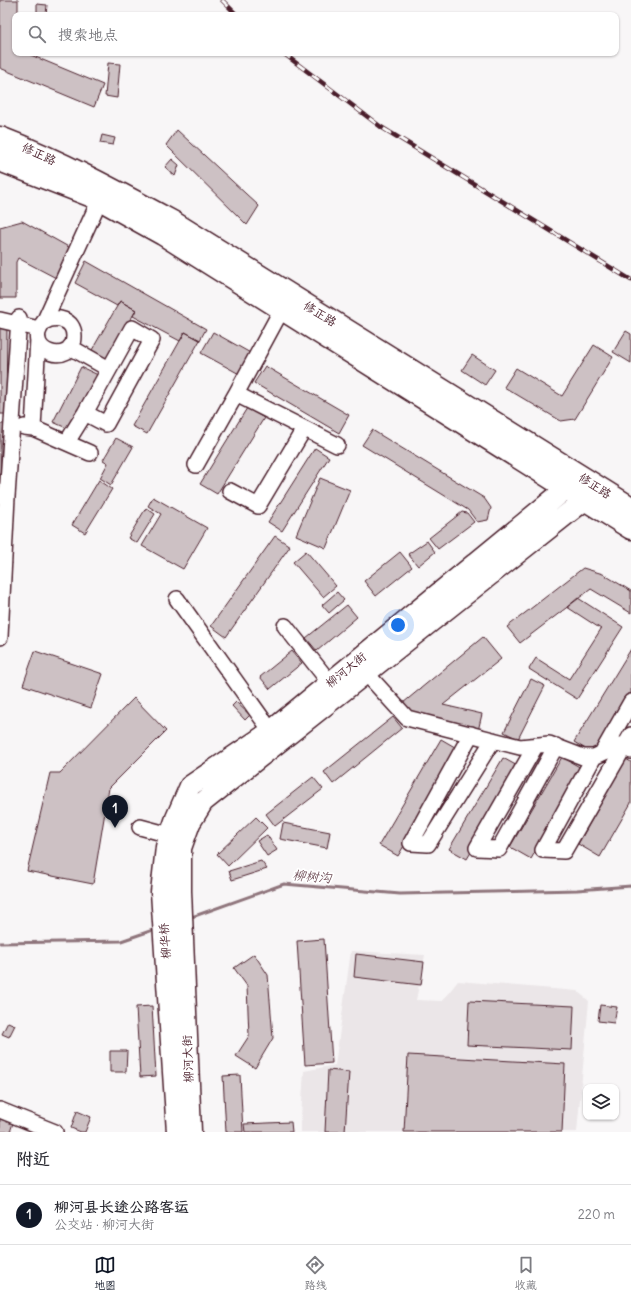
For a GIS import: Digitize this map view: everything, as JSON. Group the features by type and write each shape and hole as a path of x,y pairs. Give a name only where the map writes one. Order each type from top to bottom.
{"highway":[{"name":"修正路","path":"0,138 18,145 108,188 174,223 583,488 631,528"},
{"name":"修正路","path":"0,160 100,199 163,234 282,309 583,488 631,508"}],"main road":[{"name":"柳河大街","path":"181,890 181,848 190,823 203,802 366,673 583,488"},
{"name":"柳河大街","path":"161,892 166,847 176,818 190,786 271,730 330,682 583,488"},
{"name":"柳华桥","path":"177,988 181,890"},
{"name":"柳华桥","path":"161,892 177,988"},
{"name":"柳河大街","path":"177,988 177,1132"},
{"name":"柳河大街","path":"177,988 191,1132"}],"street":[{"path":"33,428 41,330 100,199"},
{"path":"196,465 282,309"},
{"path":"55,318 61,319 67,321 74,331 74,337 70,347 63,353 50,353 44,350 40,345 41,330 55,318"},
{"path":"0,320 19,321 41,330"},
{"path":"0,637 3,497 12,426 19,321"},
{"path":"67,442 85,413 132,328 152,340 106,424 85,413"},
{"path":"70,347 109,369"},
{"path":"236,394 337,445"},
{"path":"12,426 33,428 90,452"},
{"path":"230,491 258,506 304,429"},
{"path":"177,599 271,730"},
{"path":"285,626 330,682"},
{"path":"366,673 407,718 520,747 549,744 583,757 598,755 620,745 628,744"},
{"path":"628,744 564,851 543,850 598,755 631,702"},
{"path":"471,734 411,843 428,844 493,740"},
{"path":"536,745 477,848 499,849 556,746"},
{"path":"140,827 170,835"},
{"path":"0,1110 55,1132"}],"shaded area":[{"path":"351,951 425,955 416,1000 442,1001 458,981 577,991 589,1001 577,1132 300,1132 304,1071 335,1065"}],"building":[{"path":"0,0 18,0 18,12 12,12 12,56 33,56 103,85 94,107 0,68"},
{"path":"37,4 47,5 46,12 37,12"},
{"path":"108,63 120,64 117,98 105,96"},
{"path":"177,130 259,206 247,225 166,145"},
{"path":"102,135 115,138 113,145 100,143"},
{"path":"172,159 179,165 175,176 165,167"},
{"path":"22,221 74,250 58,279 18,258 16,262 16,298 0,298 0,227"},
{"path":"86,261 206,329 200,340 185,332 180,341 133,316 136,310 120,301 117,306 75,283"},
{"path":"120,301 136,310 108,360 92,350"},
{"path":"0,328 7,328 6,414 0,414"},
{"path":"626,331 631,334 631,363 613,352"},
{"path":"185,332 200,340 147,434 132,426"},
{"path":"213,332 254,355 243,376 201,353"},
{"path":"594,345 613,357 575,419 561,421 504,387 516,368 562,396"},
{"path":"472,355 495,370 485,385 462,370"},
{"path":"265,366 349,415 339,433 254,383"},
{"path":"81,367 98,375 71,430 53,422"},
{"path":"247,408 264,418 217,494 200,484"},
{"path":"0,424 4,424 3,486 0,486"},
{"path":"372,430 484,498 491,508 488,520 477,522 468,510 362,445"},
{"path":"116,438 133,447 111,485 100,478 108,463 103,460"},
{"path":"315,448 329,457 282,531 268,522"},
{"path":"320,478 350,490 326,548 296,535"},
{"path":"99,480 112,489 85,533 72,525"},
{"path":"153,497 207,528 183,569 142,546 161,514 148,506"},
{"path":"146,508 155,514 137,543 128,538"},
{"path":"462,512 467,513 474,522 438,549 429,538"},
{"path":"275,536 290,546 226,637 211,626"},
{"path":"427,541 435,552 418,566 408,554"},
{"path":"306,551 336,586 323,597 293,562"},
{"path":"400,552 412,567 376,596 364,581"},
{"path":"583,568 603,574 631,591 631,613 591,589 520,643 507,627"},
{"path":"337,592 344,600 329,613 322,605"},
{"path":"578,598 623,627 577,699 529,669 536,658 569,679 601,629 567,607"},
{"path":"347,605 357,617 317,651 306,638"},
{"path":"483,637 501,659 443,705 482,714 478,731 414,717 403,703"},
{"path":"631,649 631,695 594,754 574,742"},
{"path":"35,651 103,674 91,708 23,685"},
{"path":"292,651 302,663 270,689 260,677"},
{"path":"531,679 545,686 518,739 504,732"},
{"path":"134,698 166,731 109,788 93,884 27,871 50,773 60,773"},
{"path":"236,702 250,715 245,720 232,706"},
{"path":"393,717 402,728 333,784 324,772"},
{"path":"441,739 460,750 398,856 379,845"},
{"path":"562,757 583,769 531,859 510,847"},
{"path":"503,758 521,768 467,859 449,849"},
{"path":"626,759 631,762 631,803 600,857 578,844"},
{"path":"313,777 323,789 275,826 266,814"},
{"path":"256,817 267,828 228,866 217,854"},
{"path":"283,823 330,832 327,848 280,839"},
{"path":"267,835 277,850 267,856 257,841"},
{"path":"261,861 267,869 232,880 229,871"},
{"path":"324,939 332,1063 305,1065 297,941"},
{"path":"254,954 268,975 273,1038 255,1068 236,1056 249,1036 247,986 234,968"},
{"path":"356,954 424,962 421,985 354,977"},
{"path":"469,1001 574,1006 572,1050 467,1045"},
{"path":"600,1005 617,1007 614,1023 598,1021"},
{"path":"152,1006 156,1076 140,1077 136,1007"},
{"path":"8,1022 15,1025 9,1037 2,1034"},
{"path":"110,1051 127,1051 126,1072 110,1072"},
{"path":"408,1055 565,1064 562,1132 404,1132"},
{"path":"328,1070 349,1072 345,1132 325,1132"},
{"path":"240,1075 243,1132 226,1132 223,1076"},
{"path":"77,1111 91,1117 85,1132 71,1128"},
{"path":"0,1119 13,1123 10,1132 0,1132"},
{"path":"291,1122 292,1132 245,1132 244,1124"}],"waterway":[{"name":"柳树沟","path":"189,918 284,884 400,894 577,890 631,886"},
{"name":"柳树沟","path":"0,943 121,941 156,929"}],"railway":[{"path":"222,0 234,12"},
{"path":"287,56 381,127 631,280"}],"place":[{"name":"柳河县长途公路客运","path":"115,828"}]}
